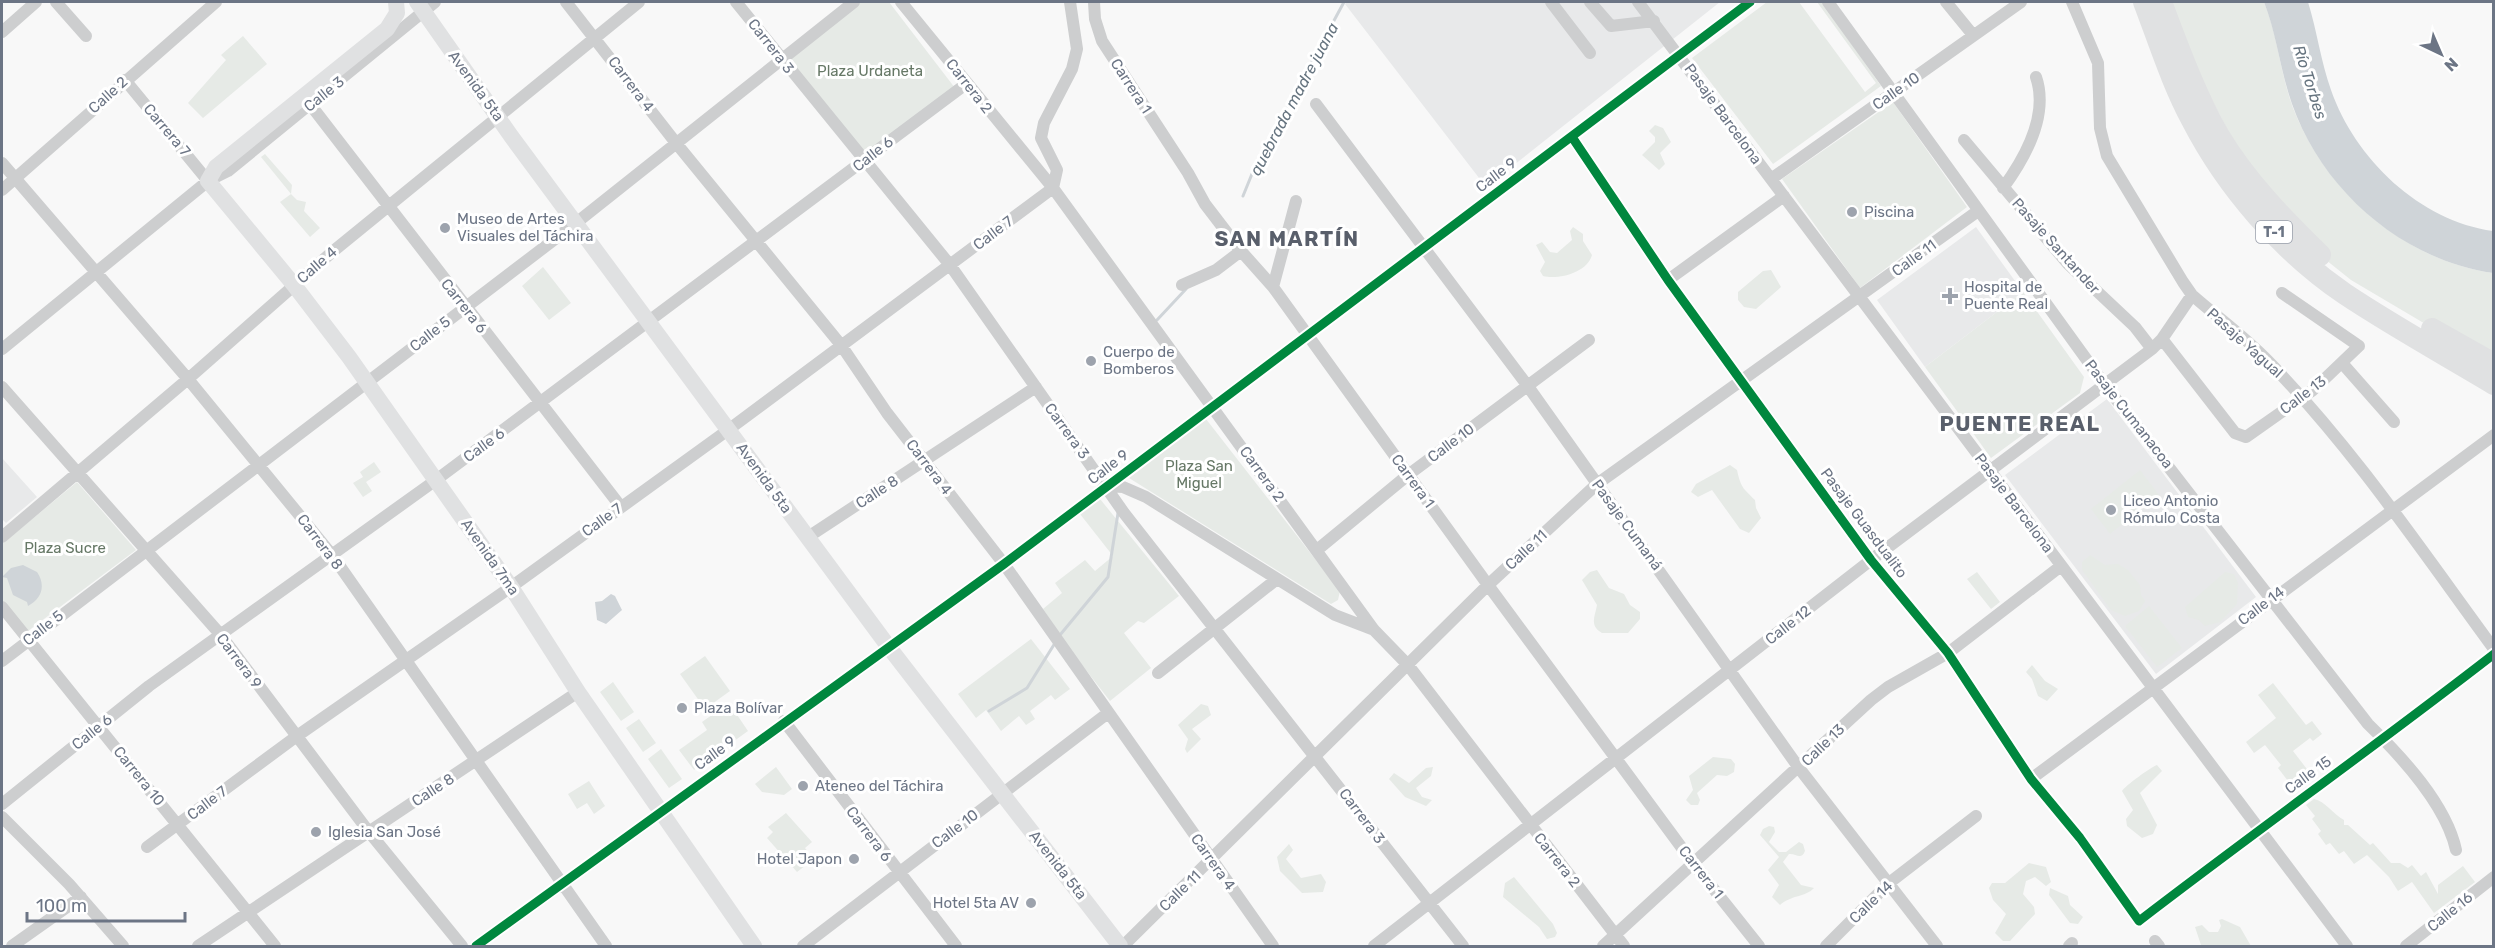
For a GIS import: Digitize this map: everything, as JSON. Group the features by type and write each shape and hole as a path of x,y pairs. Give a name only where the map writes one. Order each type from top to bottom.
{"highway":[{"name":"T-1","path":"2144,2 2192,120 2228,179 2250,207 2283,242 2343,293 2493,384"},
{"name":"T-1","path":"2161,2 2204,107 2221,138 2261,194 2320,256 2351,280 2493,364"}],"street":[{"path":"2,32 36,2"},
{"path":"56,2 86,36"},
{"name":"Calle 2","path":"2,190 216,2"},
{"name":"Calle 3","path":"306,100 387,29 397,13 396,2"},
{"name":"Carrera 4","path":"566,2 676,143 841,345 924,461 1004,564 1049,632 1273,946"},
{"name":"Calle 4","path":"2,537 188,379 294,285 639,2"},
{"name":"Carrera 3","path":"736,2 950,265 1124,513 1316,755 1463,946"},
{"name":"Calle 5","path":"2,661 29,638 576,223 854,2"},
{"name":"Carrera 2","path":"901,2 1053,188 1374,630 1408,665 1624,946"},
{"path":"1053,188 1057,170 1041,138 1044,123 1072,69 1077,50 1070,2"},
{"name":"Carrera 1","path":"1094,2 1095,19 1102,41 1188,173 1205,204 1241,251 1274,287 1488,585 1693,863 1759,946"},
{"path":"1551,2 1590,53"},
{"path":"1590,2 1611,26 1653,21"},
{"name":"Pasaje Barcelona","path":"1638,2 2346,946"},
{"name":"Calle 9","path":"476,946 1004,564 1750,2"},
{"name":"Pasaje Cumanacoa","path":"1828,2 2105,385 2368,724 2384,740 2444,816 2456,850"},
{"path":"1946,2 1973,35"},
{"name":"Calle 10","path":"1770,179 2021,2"},
{"name":"Pasaje Yagual","path":"2072,2 2098,63 2100,128 2107,156 2192,296 2267,360 2301,397 2392,509 2493,652"},
{"name":"Calle 3","path":"2,349 208,181 216,167 306,100 425,5"},
{"name":"Avenida 5ta","path":"425,5 500,117 728,430 888,646 1122,946"},
{"path":"2003,188 2031,140 2039,102 2040,88 2036,77"},
{"name":"Carrera 7","path":"125,80 208,181"},
{"name":"Calle 6","path":"2,804 99,726 220,634 540,404 966,84"},
{"name":"Carrera 6","path":"306,100 621,507"},
{"name":"Pasaje Cumaná","path":"1316,104 1527,385 1731,669 1799,768 1937,946"},
{"name":"Pasaje Guasdualito","path":"1572,137 1668,280 1871,560 1948,653 2031,779 2080,838 2139,921"},
{"name":"Pasaje Santander","path":"1964,140 2075,272 2135,327 2152,349"},
{"name":"Carrera 8","path":"2,163 188,379 332,555 606,946"},
{"name":"Avenida 7ma","path":"208,181 294,285 367,383 511,586 578,692 754,946"},
{"name":"Calle 7","path":"147,847 297,736 728,430 1053,188"},
{"path":"1668,280 1784,196"},
{"path":"1274,287 1296,201"},
{"name":"Calle 11","path":"1122,946 1488,585 1597,484 1978,211"},
{"path":"1182,285 1216,270 1241,251"},
{"name":"Calle 13","path":"2162,339 2235,433 2241,437 2246,436 2301,397 2359,346 2282,293"},
{"name":"Calle 12","path":"1374,946 1871,560 2152,349 2162,339 2192,296"},
{"name":"Calle 10","path":"1317,550 1408,476 1589,340"},
{"path":"2342,363 2394,422"},
{"name":"Carrera 9","path":"2,387 220,634 369,832 462,946"},
{"name":"Calle 8","path":"808,537 1036,387"},
{"name":"Calle 14","path":"2031,779 2271,598 2493,435"},
{"path":"1107,486 1124,487 1146,497 1335,615 1374,630"},
{"name":"Calle 13","path":"1603,946 1879,693 1948,653 2061,566"},
{"path":"1158,673 1277,579"},
{"path":"1335,615 1346,611 1350,595"},
{"name":"Carrera 10","path":"2,607 275,946"},
{"name":"Calle 15","path":"2139,921 2259,829 2384,740 2493,652"},
{"name":"Calle 8","path":"198,946 578,692"},
{"name":"Calle 10","path":"803,946 897,872 1108,714"},
{"name":"Carrera 6","path":"784,721 897,872 956,946"},
{"name":"Calle 14","path":"1826,946 1889,884 1976,816"},
{"path":"2,817 81,897 123,946"},
{"name":"Calle 16","path":"2406,946 2493,877"},
{"path":"12,946 81,897"}],"shaded area":[{"path":"1347,2 1720,2 1486,187 1345,4"},
{"name":"Hospital de Puente Real","path":"1976,227 2023,292 1925,367 1877,300"},
{"name":"Liceo Antonio Rómulo Costa","path":"2107,399 2256,597 2156,674 2005,475"},
{"path":"2,458 37,497 6,523 2,519"}],"green space":[{"name":"Plaza Urdaneta","path":"861,2 889,2 955,88 864,158 788,61"},
{"path":"1767,2 1799,2 1865,92 1876,83 1817,2 1822,2 1881,86 1773,164 1692,58"},
{"path":"2161,2 2264,2 2273,28 2293,108 2307,139 2347,194 2399,237 2428,254 2460,266 2493,273 2493,364 2351,280 2321,256 2261,194"},
{"path":"243,36 267,64 203,118 188,103 226,60 221,55"},
{"path":"1893,102 1967,207 1860,288 1782,179"},
{"path":"1655,125 1663,128 1671,142 1660,153 1665,164 1659,170 1642,155 1655,142 1655,137 1649,131"},
{"path":"265,154 292,185 291,194 261,157"},
{"path":"291,194 297,200 306,202 304,211 320,228 310,237 280,202"},
{"path":"1573,227 1583,234 1583,241 1592,255 1589,261 1571,274 1556,277 1543,276 1540,271 1545,262 1536,245 1542,242 1550,252 1557,253 1572,240 1570,231"},
{"path":"543,267 571,303 549,320 522,286"},
{"path":"1771,270 1781,287 1756,309 1744,307 1738,300 1738,292 1763,271"},
{"path":"2023,292 2084,377 2080,393 1991,458 1925,367"},
{"name":"Plaza San Miguel","path":"1206,419 1340,591 1338,600 1331,604 1129,478"},
{"path":"374,462 381,472 366,482 372,491 363,497 353,483 363,477 360,472"},
{"path":"1730,465 1737,470 1743,487 1755,500 1761,518 1749,533 1740,529 1712,490 1698,497 1691,492 1696,484"},
{"path":"2140,470 2159,495 2110,534 2091,509"},
{"name":"Plaza Sucre","path":"77,482 136,550 28,631 2,600 2,544"},
{"path":"1100,499 1179,596 1144,623 1138,621 1124,633 1151,668 1110,701 1075,656 1043,609 1062,593 1055,583 1085,560 1095,571 1113,556 1080,514"},
{"path":"2090,555 2105,565 2118,564 2128,570 2140,585 2141,595 2145,601 2139,611 2125,616 2111,610 2082,570 2082,562"},
{"path":"1597,570 1609,588 1624,594 1630,605 1640,612 1640,619 1628,633 1602,633 1595,627 1597,605 1582,580 1590,572"},
{"path":"1977,572 2000,602 1991,609 1967,579"},
{"path":"2225,572 2234,574 2238,583 2237,604 2220,622 2205,626 2199,620 2188,617 2185,607"},
{"path":"2149,606 2182,648 2157,667 2125,626"},
{"path":"1031,639 1070,689 1055,700 1051,695 1030,711 1035,719 1026,725 1019,716 1001,731 986,710 976,718 958,694"},
{"path":"705,656 730,691 705,709 680,674"},
{"path":"2032,665 2045,681 2058,689 2047,701 2038,696 2032,679 2026,672"},
{"path":"613,682 634,712 621,721 600,692"},
{"path":"2273,683 2306,725 2312,721 2322,734 2313,741 2310,738 2293,751 2313,777 2295,790 2278,768 2281,765 2265,745 2254,753 2246,742 2276,718 2258,695"},
{"path":"729,703 748,731 694,770 679,750 707,730 702,722"},
{"path":"1201,704 1208,706 1211,715 1192,729 1201,739 1187,753 1185,749 1188,739 1178,725"},
{"path":"639,719 656,743 643,752 626,728"},
{"path":"661,749 682,779 669,788 648,759"},
{"path":"1713,757 1731,759 1735,764 1734,772 1727,776 1717,775 1697,793 1700,800 1698,805 1691,805 1686,800 1693,790 1689,776"},
{"path":"2157,765 2162,771 2140,793 2157,825 2153,834 2142,838 2127,826 2126,819 2133,810 2122,791"},
{"path":"776,767 792,789 784,795 762,792 755,784"},
{"path":"1433,767 1431,776 1416,788 1422,797 1432,800 1426,806 1405,797 1389,779 1394,773 1409,783 1426,768"},
{"path":"589,781 605,806 594,814 587,803 577,809 568,794"},
{"path":"2314,799 2322,802 2344,820 2344,825 2348,825 2370,845 2373,843 2391,863 2400,863 2408,868 2412,865 2421,876 2426,872 2438,894 2438,885 2463,866 2475,882 2434,913 2412,882 2398,891 2389,877 2367,855 2354,864 2344,851 2339,854 2330,843 2326,845 2318,834 2321,831 2312,819 2315,816 2306,805"},
{"path":"786,813 812,842 805,848 814,859 797,872 767,838 773,832 768,827"},
{"path":"1769,826 1774,827 1775,832 1769,842 1779,852 1786,852 1799,842 1803,844 1805,851 1802,856 1789,854 1783,862 1801,885 1814,888 1780,905 1772,897 1779,885 1768,870 1779,857 1760,835 1763,829"},
{"path":"1289,844 1293,850 1286,859 1301,878 1321,874 1326,882 1323,892 1302,893 1280,871 1277,857"},
{"path":"2029,863 2046,867 2051,882 2046,886 2035,877 2026,881 2023,894 2034,907 2035,914 2010,941 2003,941 1995,933 2006,914 1993,900 1989,888 1992,883 2005,883"},
{"path":"1514,877 1553,924 1557,933 1555,937 1547,939 1539,927 1503,897 1505,883"},
{"path":"2050,888 2068,896 2070,905 2083,917 2078,924 2070,923 2049,895"},
{"path":"2222,919 2240,927 2251,946 2201,945 2195,927 2202,925 2209,932 2218,932 2221,926 2219,920"}],"water":[{"name":"Río Torbes","path":"2264,2 2308,2 2331,90 2356,140 2394,183 2416,200 2466,225 2493,231 2493,273 2459,266 2427,253 2397,236 2370,216 2345,192 2323,165 2292,104"},
{"path":"23,565 37,572 42,587 37,600 28,606 27,602 13,595 7,578 2,577 11,568"},
{"path":"611,594 615,596 622,610 606,624 597,620 595,602 602,601"}],"waterway":[{"name":"quebrada madre juana","path":"1243,196 1254,169 1344,2"},
{"name":"quebrada madre juana","path":"1157,320 1186,289"},
{"name":"quebrada madre juana","path":"1060,635 1108,577 1118,513"},
{"name":"quebrada madre juana","path":"989,711 1027,688 1055,643"}],"cycle path":[{"path":"476,946 1004,564 1750,2"},
{"path":"1572,137 1668,280 1871,560 1948,653 2031,779 2080,838 2139,921 2494,654"}],"place":[{"name":"Piscina","path":"1852,212"},
{"name":"Museo de Artes Visuales del Táchira","path":"445,228"},
{"name":"Hospital de Puente Real","path":"1950,296"},
{"name":"Cuerpo de Bomberos","path":"1091,361"},
{"name":"Liceo Antonio Rómulo Costa","path":"2111,510"},
{"name":"Plaza Bolívar","path":"682,708"},
{"name":"Ateneo del Táchira","path":"803,786"},
{"name":"Iglesia San José","path":"316,832"},
{"name":"Hotel Japon","path":"854,859"},
{"name":"Hotel 5ta AV","path":"1031,903"}],"district":[{"name":"SAN MARTÍN","path":"1287,238"},
{"name":"PUENTE REAL","path":"2020,423"}]}
